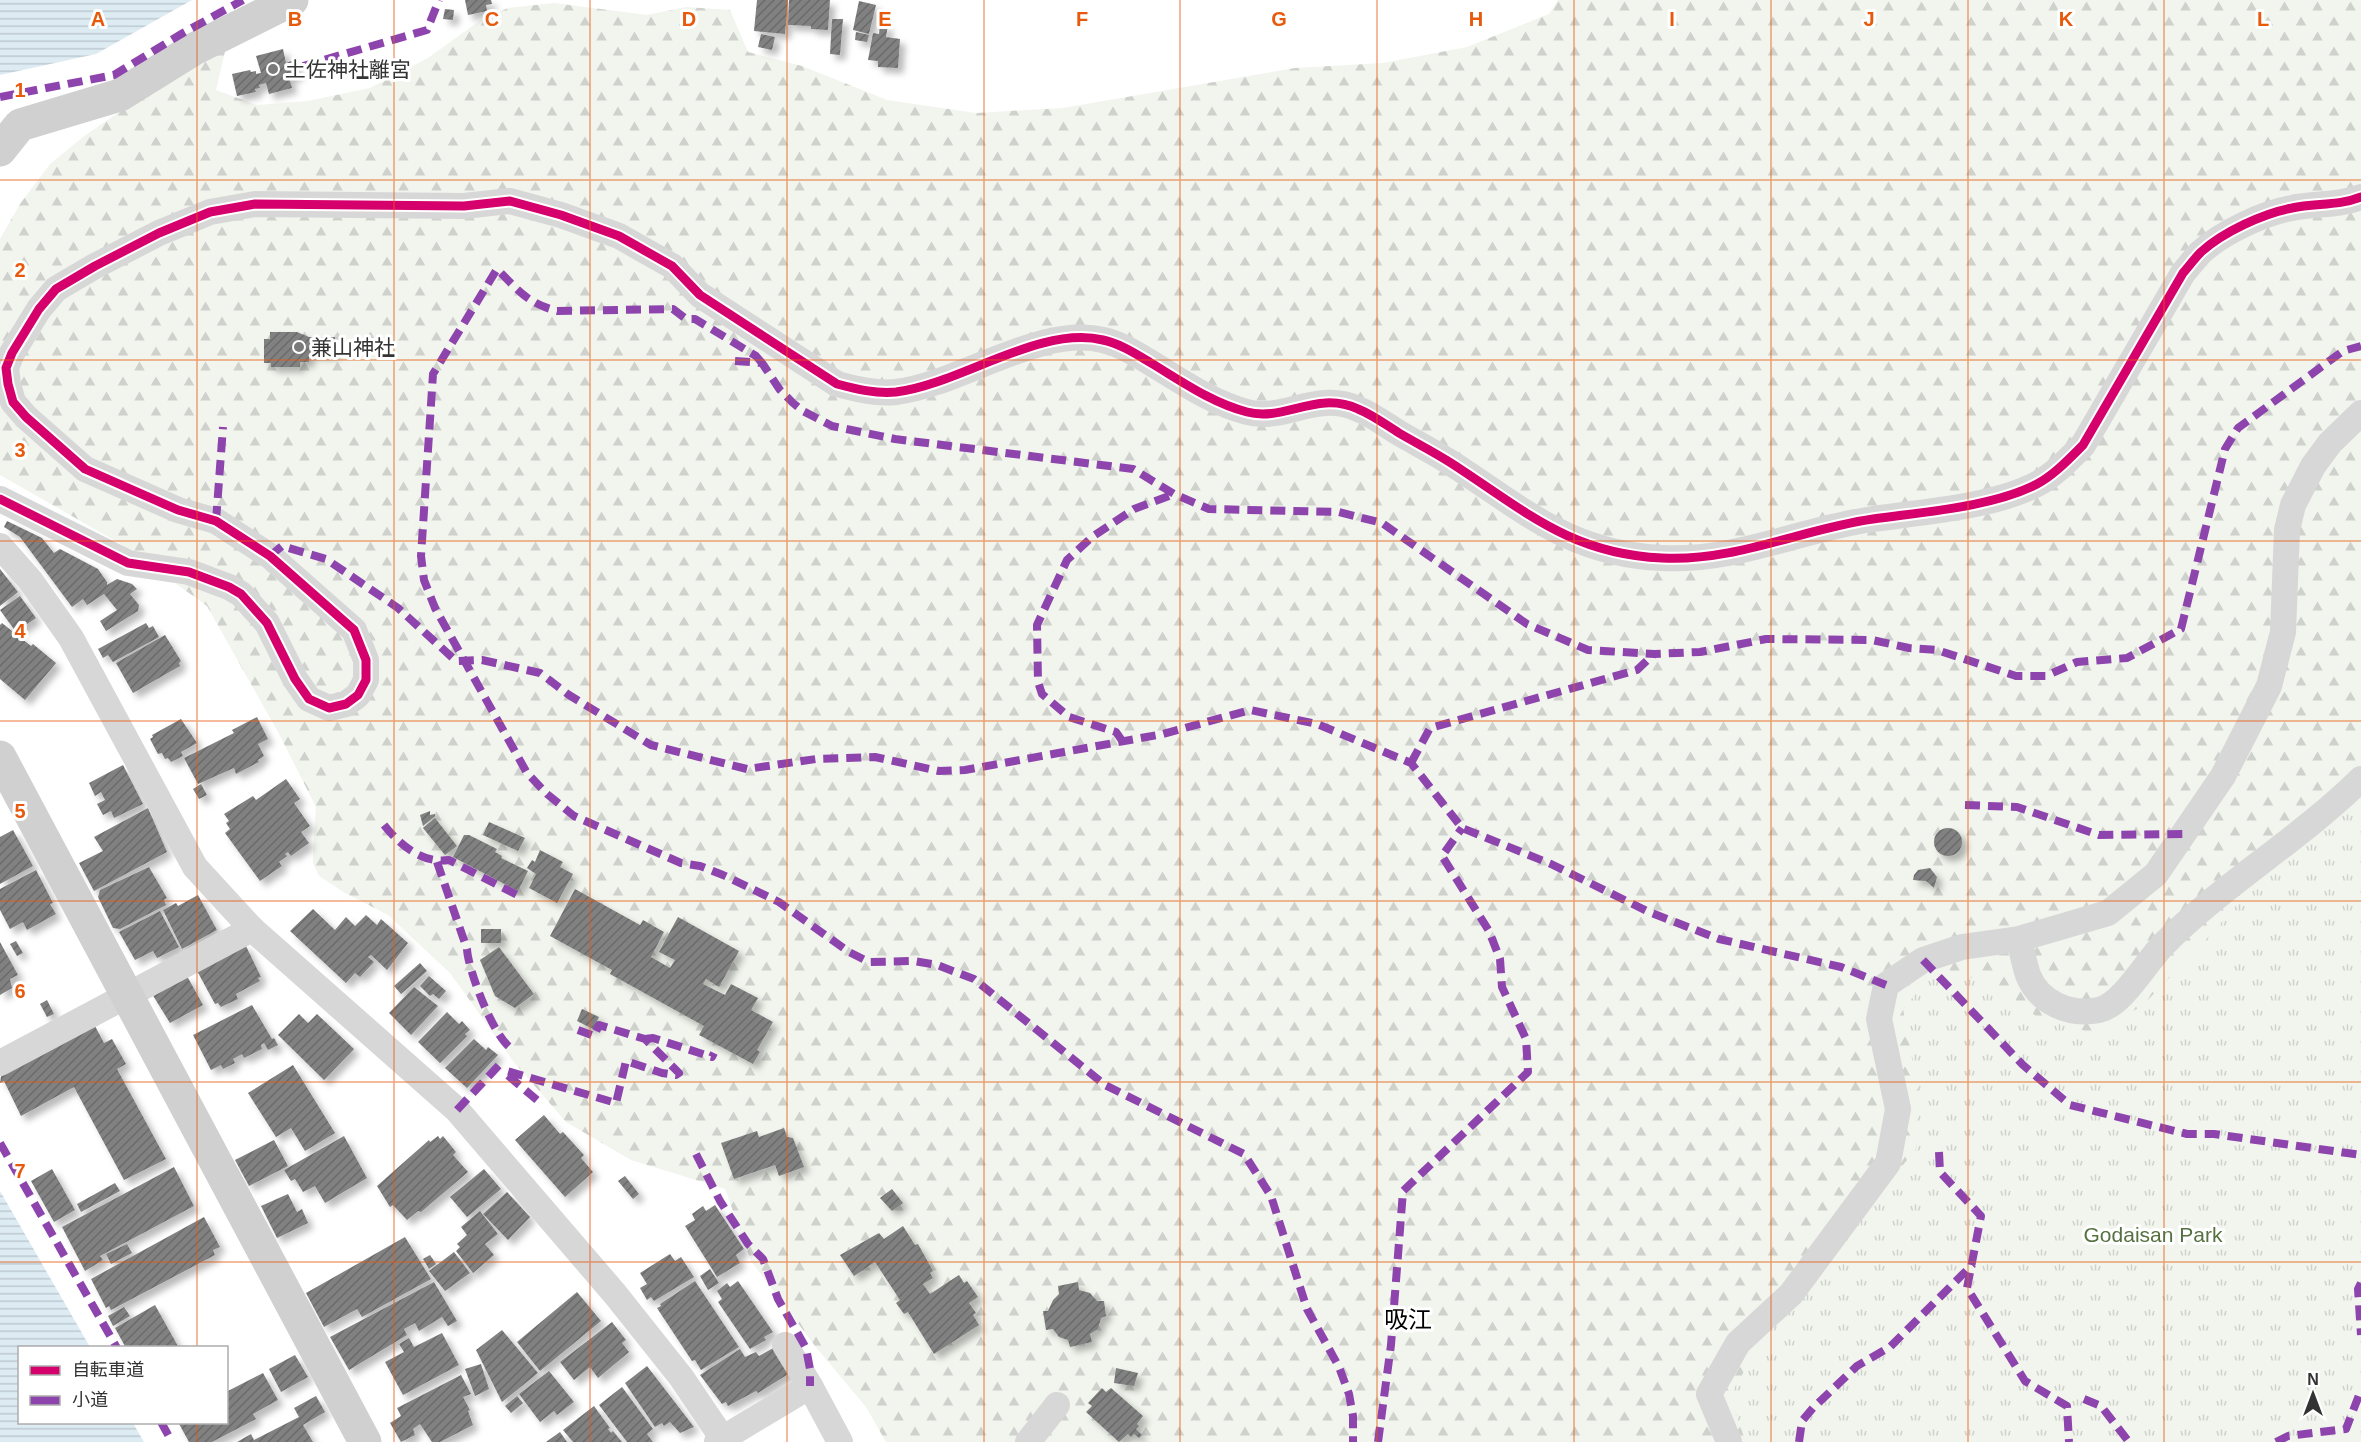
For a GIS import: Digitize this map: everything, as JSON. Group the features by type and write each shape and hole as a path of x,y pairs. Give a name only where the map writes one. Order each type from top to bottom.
{"street":[{"path":"0,150 20,125 120,95 194,49 292,0"},
{"path":"0,499 128,563 189,572 241,594 267,623 295,679 309,699 329,708 346,704 358,695 366,680 366,660 354,630 270,556 216,520 178,510 85,470 26,417 13,402 6,368 12,353 39,309 56,289 159,233 210,212 255,204 464,206 510,201 561,215 619,236 672,266 700,295 837,384 862,391 896,392 920,387 1044,343 1068,339 1101,339 1123,347 1212,399 1248,413 1269,414 1311,403 1336,402 1357,408 1452,464 1534,520 1566,537 1620,554 1662,558 1708,557 1866,520 1969,505 2037,484 2065,464 2083,445 2183,273 2202,251 2230,233 2277,211 2293,207 2348,202 2361,197"},
{"path":"1729,1442 1709,1394 1738,1343 1791,1294 1888,1163 1898,1109 1880,1019 1886,985 1923,960 1962,947 2019,939 2108,913 2157,874 2223,776 2269,686 2283,632 2287,530 2293,505 2313,466 2330,443 2361,413"},
{"path":"0,546 30,580 71,638 195,867 252,929 457,1110 615,1294 681,1377 722,1441 810,1386"},
{"path":"0,758 365,1442"},
{"path":"2019,939 2028,974 2035,988 2049,1002 2079,1011 2100,1010 2115,1004 2151,958 2173,935 2204,907 2339,801 2361,779"},
{"path":"0,1063 252,929"},
{"path":"785,1345 840,1442"},
{"path":"1028,1442 1057,1405"}],"green space":[{"path":"1558,0 2361,0 2361,1442 886,1442 866,1407 815,1346 751,1261 725,1189 631,1160 566,1122 513,1061 451,974 388,915 345,893 319,876 313,863 316,807 278,732 207,606 119,543 0,475 0,239 20,204 50,164 83,137 131,104 226,47 216,90 257,105 308,101 370,88 428,58 482,19 508,8 554,3 647,15 686,7 730,10 748,52 802,66 887,100 976,113 1063,108 1295,68 1383,63 1467,47 1549,14"},
{"name":"Godaisan Park","path":"2361,803 2361,1442 1746,1442 1729,1397 1768,1331 1916,1149 1918,1091 1903,1009 1932,974 1990,980 2037,1017 2096,1034 2143,1005 2213,932 2271,865"}],"shaded area":[{"path":"0,0 192,0 96,54 0,75"},
{"path":"0,1191 89,1346 18,1346 18,1424 134,1424 144,1442 0,1442"}],"building":[{"path":"465,0 491,0 492,4 486,5 487,11 468,15"},
{"path":"757,0 788,0 785,34 754,31"},
{"path":"789,0 830,0 828,30 811,29 811,26 788,25"},
{"path":"859,1 876,5 869,34 853,30"},
{"path":"445,9 454,10 453,20 443,19"},
{"path":"832,19 843,19 840,55 830,54"},
{"path":"880,24 888,25 886,37 900,39 898,68 878,67 878,61 868,60 873,33 879,34"},
{"path":"856,32 869,35 867,42 855,40"},
{"path":"761,34 775,37 772,50 758,47"},
{"name":"土佐神社離宮","path":"283,49 286,63 294,60 298,75 289,77 292,88 269,94 266,83 259,85 260,88 255,89 256,92 237,96 232,74 250,70 251,72 256,71 256,74 261,73 256,56"},
{"name":"兼山神社","path":"270,332 297,332 309,337 335,337 335,354 309,354 309,362 300,362 300,367 271,367 271,363 264,363 264,339 270,339"},
{"path":"7,521 42,538 54,553 60,549 98,569 107,585 117,579 132,584 137,589 130,594 139,605 138,611 106,631 100,621 117,610 104,594 87,605 83,599 72,607 20,537 4,527"},
{"path":"0,569 18,592 0,606"},
{"path":"20,596 36,618 16,632 0,610"},
{"path":"2,623 56,663 25,700 0,679 0,625"},
{"path":"146,623 149,628 153,626 159,637 113,662 108,655 103,658 98,649"},
{"path":"165,635 181,661 180,666 133,693 116,663"},
{"path":"257,717 268,739 258,744 264,756 258,760 259,762 236,774 234,768 198,784 184,758 234,733 232,730"},
{"path":"181,719 197,743 181,752 183,756 171,762 168,758 165,759 162,753 158,754 150,739 152,735"},
{"path":"123,765 143,804 114,818 111,811 103,815 97,804 105,800 101,792 95,796 89,783"},
{"path":"286,779 300,799 294,803 310,826 301,832 309,843 291,856 288,852 285,854 287,856 279,862 282,866 260,881 225,833 230,829 226,823 229,821 224,814 253,796 256,800"},
{"path":"201,784 207,795 199,799 193,789"},
{"path":"148,808 167,852 94,891 79,863 103,851 94,837"},
{"path":"430,811 430,815 435,814 435,816 423,826 420,815"},
{"path":"435,818 457,846 445,855 423,828"},
{"path":"489,822 525,838 518,851 483,835"},
{"path":"1948,828 1958,832 1962,842 1958,852 1948,856 1938,852 1934,842 1938,832"},
{"path":"13,830 33,866 0,884 0,837"},
{"path":"464,835 469,835 497,849 495,852 502,856 501,858 528,871 518,891 453,857"},
{"path":"540,850 563,862 560,867 573,874 557,903 529,888 536,874 527,868 532,860 535,862"},
{"path":"149,867 167,898 164,900 166,905 120,929 113,928 98,897 100,890"},
{"path":"1930,868 1937,877 1934,888 1926,881 1913,880 1918,870"},
{"path":"36,870 53,903 50,904 56,914 27,930 23,922 10,929 0,910 0,889"},
{"path":"575,889 640,925 643,920 664,932 651,957 670,968 675,960 659,952 678,917 739,951 719,987 706,979 703,984 725,995 731,984 758,998 751,1010 773,1022 757,1050 760,1052 753,1064 699,1035 704,1026 610,974 612,970 550,936"},
{"path":"198,895 217,930 182,949 163,910 176,903 178,906"},
{"path":"313,909 335,930 346,917 355,926 366,915 377,925 381,919 408,943 387,970 371,955 368,957 374,962 360,977 355,973 346,983 290,931"},
{"path":"160,911 179,947 157,958 153,951 135,960 119,932"},
{"path":"481,929 501,929 501,943 481,943"},
{"path":"16,941 23,953 17,956 10,944"},
{"path":"0,942 18,975 10,979 12,988 0,995"},
{"path":"245,944 261,977 258,978 260,981 236,994 238,999 221,1007 218,1003 215,1004 196,969"},
{"path":"499,947 534,994 515,1008 495,996 480,960"},
{"path":"420,963 427,971 401,994 394,986"},
{"path":"187,976 203,1005 170,1023 152,994"},
{"path":"429,976 446,991 439,999 433,994 430,996 420,986"},
{"path":"414,987 438,1006 411,1035 389,1013"},
{"path":"47,1000 54,1014 47,1017 40,1004"},
{"path":"252,1005 278,1045 268,1050 264,1043 261,1045 262,1049 244,1058 242,1054 233,1059 235,1063 223,1069 221,1065 211,1070 193,1035"},
{"path":"582,1009 599,1017 593,1029 577,1021"},
{"path":"447,1012 459,1024 462,1021 470,1030 465,1034 467,1036 440,1063 418,1042"},
{"path":"299,1014 308,1023 317,1014 354,1049 324,1080 278,1035"},
{"path":"95,1026 104,1043 112,1039 126,1064 117,1069 166,1159 124,1180 74,1087 21,1116 4,1081 0,1083 1,1076"},
{"path":"474,1039 486,1050 488,1047 498,1055 467,1088 445,1068"},
{"path":"293,1065 335,1133 305,1151 291,1128 276,1137 248,1093"},
{"path":"544,1115 560,1134 563,1132 584,1155 581,1158 593,1172 565,1197 515,1140"},
{"path":"784,1128 787,1137 793,1138 804,1167 779,1176 775,1165 734,1179 721,1143 757,1131 759,1137"},
{"path":"344,1136 367,1178 325,1203 315,1186 303,1192 295,1179 291,1181 284,1170"},
{"path":"438,1136 440,1139 443,1136 456,1152 453,1155 468,1172 421,1212 418,1211 407,1220 393,1205 390,1207 377,1186 429,1140 430,1142"},
{"path":"274,1140 288,1166 249,1186 235,1160"},
{"path":"174,1167 194,1206 100,1256 103,1260 85,1271 62,1227"},
{"path":"52,1169 75,1210 54,1222 31,1181"},
{"path":"484,1169 501,1189 467,1217 450,1197"},
{"path":"625,1176 639,1194 633,1199 618,1181"},
{"path":"115,1183 120,1191 81,1212 77,1204"},
{"path":"892,1189 903,1203 892,1211 880,1198"},
{"path":"507,1192 530,1217 508,1240 483,1214"},
{"path":"288,1194 297,1212 302,1209 308,1223 277,1238 261,1206"},
{"path":"715,1205 744,1249 736,1255 740,1263 717,1277 685,1226 695,1220 692,1214 703,1206 706,1211"},
{"path":"480,1211 498,1234 485,1244 494,1255 473,1273 456,1251 460,1247 457,1244 467,1235 461,1227"},
{"path":"204,1217 220,1247 213,1250 215,1255 111,1310 109,1306 106,1308 91,1279"},
{"path":"903,1226 915,1245 918,1244 933,1271 930,1273 933,1278 923,1284 930,1294 959,1275 964,1283 967,1281 978,1297 969,1303 976,1313 973,1315 979,1325 934,1354 908,1312 904,1314 896,1303 900,1300 875,1262 854,1276 840,1255 879,1233 884,1239"},
{"path":"405,1237 431,1279 362,1317 357,1309 324,1327 306,1293"},
{"path":"127,1244 132,1253 111,1264 106,1254"},
{"path":"454,1252 470,1273 445,1291 429,1271"},
{"path":"670,1254 675,1261 681,1257 694,1277 654,1301 651,1297 647,1300 640,1288 647,1284 640,1273"},
{"path":"430,1255 436,1264 429,1269 423,1259"},
{"path":"710,1269 719,1283 708,1290 700,1276"},
{"path":"695,1281 739,1347 701,1370 695,1360 692,1361 657,1308"},
{"path":"738,1281 773,1332 764,1337 766,1340 750,1349 718,1302 722,1299 717,1291 727,1283 730,1287"},
{"path":"434,1282 457,1321 448,1326 442,1317 419,1331 415,1323 404,1329 407,1335 349,1370 330,1337"},
{"path":"1078,1282 1079,1290 1090,1293 1097,1301 1104,1301 1106,1316 1101,1318 1098,1329 1090,1334 1092,1342 1070,1347 1068,1340 1059,1337 1053,1329 1046,1330 1043,1311 1048,1311 1059,1294 1058,1286"},
{"path":"577,1292 601,1321 540,1371 517,1342"},
{"path":"155,1305 178,1346 125,1346 115,1328"},
{"path":"124,1307 130,1316 113,1326 108,1316"},
{"path":"612,1322 626,1340 622,1343 629,1352 598,1378 590,1367 574,1380 560,1362"},
{"path":"502,1330 538,1373 502,1402 476,1350"},
{"path":"442,1333 459,1365 403,1395 385,1362 404,1352 399,1344 409,1338 414,1347"},
{"path":"775,1347 790,1373 758,1393 756,1391 728,1406 726,1402 722,1404 700,1375 740,1349 745,1357 756,1352 759,1356"},
{"path":"295,1355 308,1377 281,1392 269,1369"},
{"path":"481,1364 489,1389 475,1396 465,1369"},
{"path":"647,1366 694,1427 680,1433 670,1422 664,1426 662,1423 655,1427 625,1383"},
{"path":"1116,1368 1138,1373 1134,1386 1114,1383"},
{"path":"549,1371 574,1402 557,1415 554,1411 540,1422 519,1394"},
{"path":"263,1373 278,1400 253,1414 256,1419 212,1442 189,1442 179,1424 228,1424 228,1391"},
{"path":"461,1375 471,1394 463,1397 470,1410 468,1411 473,1425 440,1442 432,1442 420,1424 413,1429 415,1435 401,1442 390,1423 401,1416 397,1408"},
{"path":"622,1387 653,1429 647,1434 653,1442 627,1442 599,1405"},
{"path":"1102,1388 1106,1392 1111,1388 1143,1416 1136,1429 1142,1435 1139,1438 1134,1434 1131,1437 1128,1434 1119,1442 1086,1412 1092,1406 1088,1403"},
{"path":"316,1396 325,1412 303,1425 313,1442 237,1442 251,1434 254,1440 299,1417 294,1408"},
{"path":"517,1396 523,1403 511,1413 505,1406"},
{"path":"594,1406 610,1428 608,1429 611,1433 613,1431 622,1442 573,1442 563,1430"},
{"path":"560,1432 567,1442 546,1442"}],"marked path":[{"path":"0,97 114,75 243,0"},
{"path":"303,66 427,30 439,0"},
{"path":"762,363 756,356 695,319 686,319 673,309 557,311 531,300 497,269 433,374 421,556 424,580 435,608 527,773 547,794 574,816 681,863 700,866 723,875 779,902 849,952 869,962 914,961 937,965 974,979 1105,1085 1244,1154 1271,1196 1307,1309 1339,1367 1349,1394 1353,1416 1353,1442"},
{"path":"735,361 762,363 780,390 793,403 803,411 832,426 895,439 1133,469 1174,494 1209,509 1339,512 1382,523 1527,624 1588,650 1654,654 1700,652 1766,639 1872,640 1909,648 1937,650 2016,676 2046,676 2077,662 2127,658 2181,629 2225,449 2238,428 2343,351 2361,346"},
{"path":"216,521 223,427"},
{"path":"1123,742 1116,732 1069,717 1042,694 1038,682 1037,625 1067,560 1092,537 1134,509 1174,494"},
{"path":"270,556 282,546 326,559 398,608 456,661 482,660 540,673 569,695 651,745 747,769 816,759 875,757 939,771 965,770 1163,734 1250,710 1317,724 1411,763 1462,828 1551,864 1649,912 1719,939 1841,967 1886,985"},
{"path":"1411,763 1430,728 1637,670 1654,654"},
{"path":"1965,805 2017,807 2099,835 2184,834"},
{"path":"384,825 412,852 430,859 449,860 523,898"},
{"path":"1378,1442 1391,1345 1403,1191 1528,1072 1526,1039 1502,987 1500,959 1489,931 1442,856 1462,828"},
{"path":"437,862 467,949 477,988 499,1034 514,1050"},
{"path":"1923,960 2023,1065 2070,1105 2187,1134 2214,1134 2361,1155"},
{"path":"537,1100 505,1073 507,1071 616,1103 626,1061 662,1073 676,1075 679,1073 645,1039 599,1025 594,1036 578,1030"},
{"path":"645,1039 653,1038 712,1057 714,1053"},
{"path":"457,1110 500,1064"},
{"path":"0,1143 116,1346"},
{"path":"1939,1152 1940,1172 1981,1216 1967,1288 2025,1381 2067,1406 2069,1442"},
{"path":"696,1154 720,1201 748,1244 763,1259 778,1299 806,1348 810,1386"},
{"path":"1799,1442 1802,1421 1813,1408 1857,1366 1890,1347 1973,1264"},
{"path":"2361,1283 2358,1289 2361,1335"},
{"path":"2276,1442 2288,1436 2346,1429 2361,1390"},
{"path":"2084,1399 2101,1406 2129,1442"},
{"path":"162,1424 172,1442"}],"cycle path":[{"path":"0,499 128,563 189,572 241,594 267,623 295,679 309,699 329,708 346,704 358,695 366,680 366,660 354,630 270,556 216,521 178,510 85,469 26,417 13,402 6,368 12,353 39,309 56,289 159,233 210,212 255,204 464,206 510,201 561,215 619,236 672,266 700,295 837,384 874,392 896,392 921,387 1000,357 1053,341 1078,338 1103,340 1128,350 1209,397 1247,412 1274,413 1329,403 1343,404 1358,409 1445,459 1549,527 1574,539 1630,555 1662,558 1716,555 1847,524 1979,503 2019,492 2037,484 2067,461 2083,445 2183,273 2201,252 2244,224 2269,214 2301,206 2344,202 2361,197"}],"place":[{"name":"土佐神社離宮","path":"273,69"},
{"name":"兼山神社","path":"299,347"}],"district":[{"name":"吸江","path":"1408,1319"}]}
